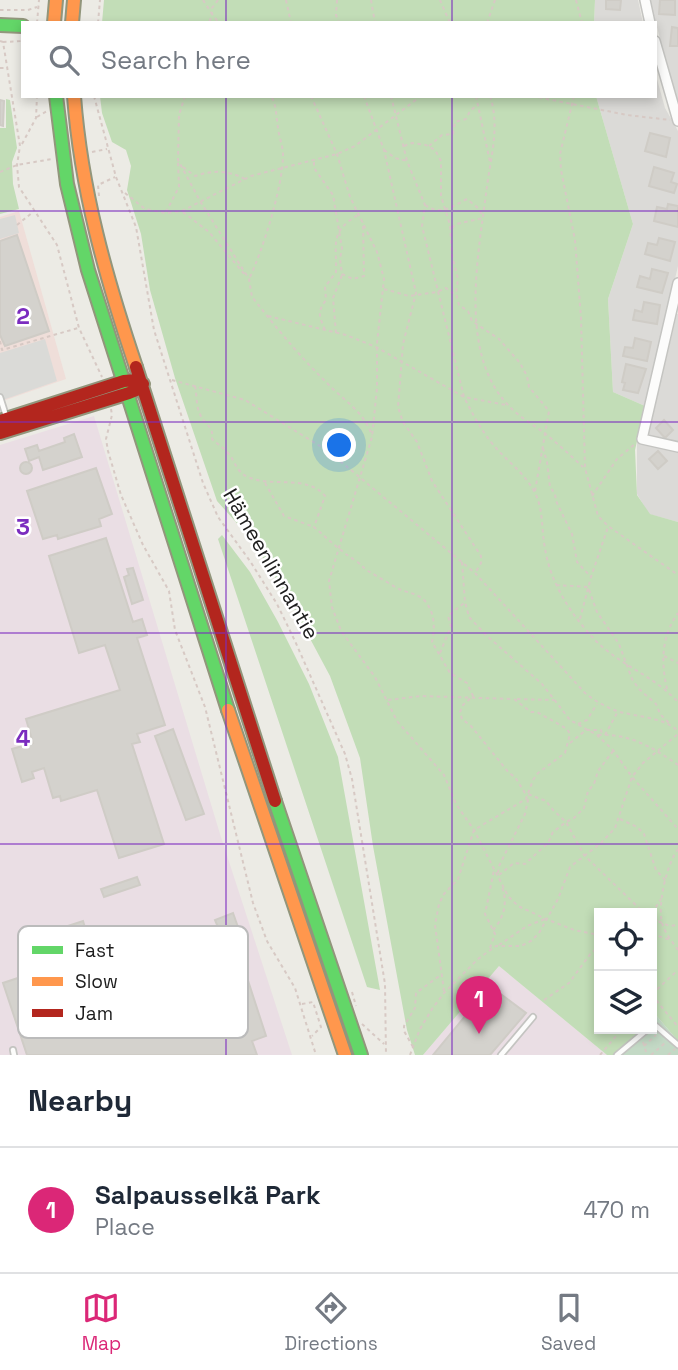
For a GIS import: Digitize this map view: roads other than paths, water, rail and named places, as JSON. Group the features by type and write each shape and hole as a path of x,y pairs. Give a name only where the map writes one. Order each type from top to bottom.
{"main road":[{"path":"52,20 56,0"},
{"path":"72,21 74,0"},
{"path":"0,25 21,26"},
{"path":"74,98 90,212 132,357 143,384 291,850 361,1055"},
{"path":"52,100 74,218 90,282 271,843 345,1055"},
{"path":"4,425 126,387 139,389 143,384"}],"street":[{"path":"645,0 650,21"},
{"path":"657,48 678,121"},
{"path":"678,283 675,307 642,439 678,447"}],"lane":[{"path":"0,397 4,425"},
{"path":"501,1055 533,1017"},
{"path":"657,1027 678,1045"},
{"path":"617,1055 642,1034"}],"place":[{"name":"Salpausselkä Park","path":"479,1034"}]}
